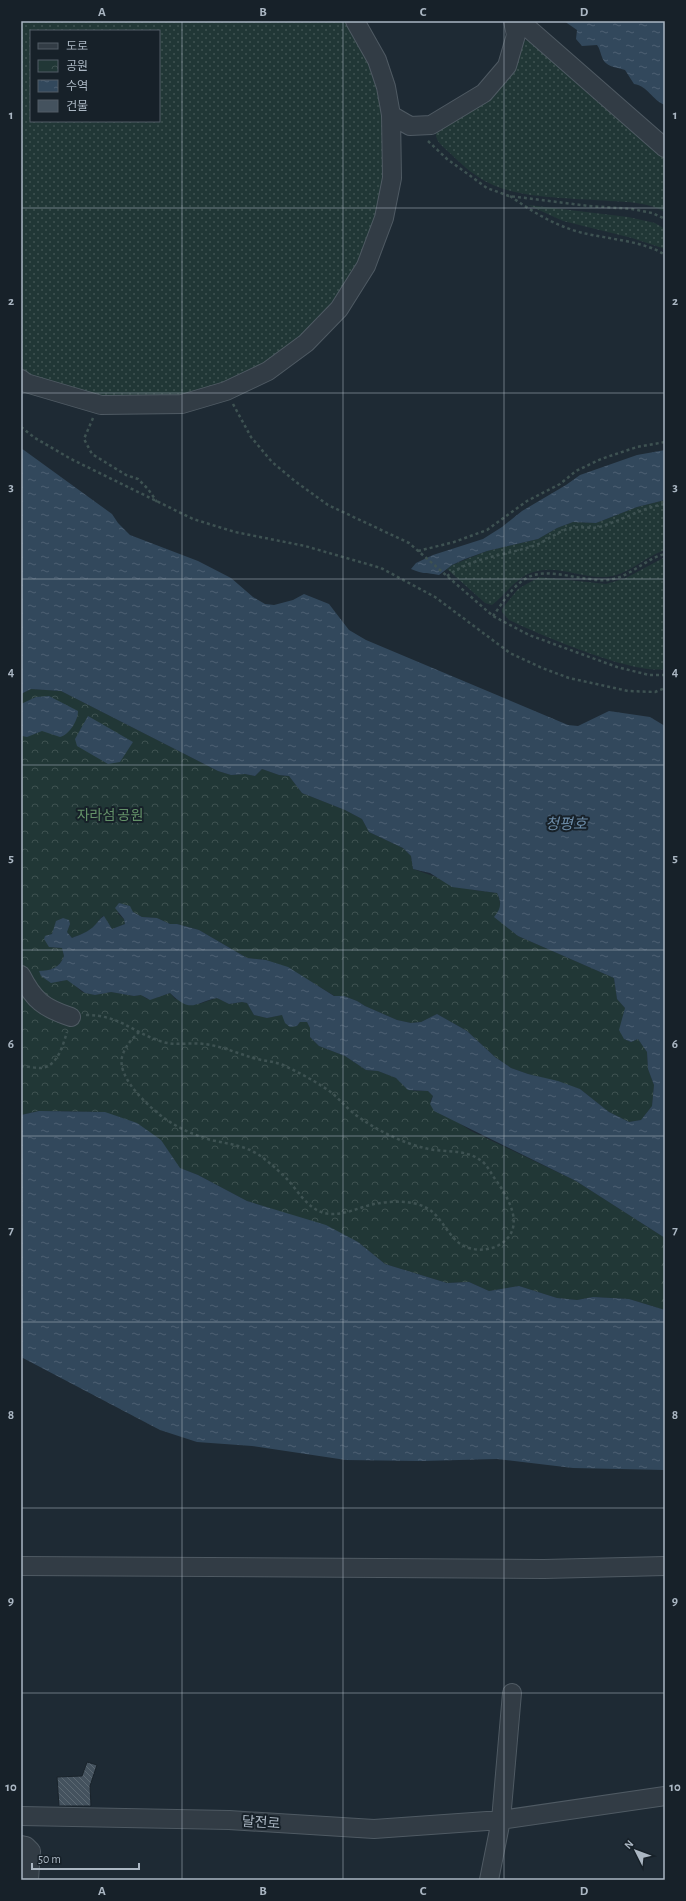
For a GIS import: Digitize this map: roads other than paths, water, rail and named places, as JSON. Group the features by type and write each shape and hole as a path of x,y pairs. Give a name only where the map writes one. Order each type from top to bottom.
{"street":[{"path":"21,379 26,383 100,405 182,404 226,391 268,371 306,343 339,309 366,266 384,218 392,178 391,115 386,87 377,60 355,21"},
{"path":"391,115 410,126 431,126 484,93 507,66 516,35 513,21"},
{"path":"520,21 665,148"},
{"path":"21,975 28,989 37,1000 51,1011 71,1017"},
{"path":"21,1566 544,1569 665,1566"},
{"path":"489,1880 501,1820 512,1693"},
{"name":"달전로","path":"21,1816 229,1820 374,1829 501,1820 665,1796"},
{"path":"21,1845 26,1846 31,1851 29,1880"}],"water":[{"path":"564,21 665,21 665,105 643,87 634,84 625,70 608,65 603,60 597,45 582,46 576,39 577,30"},
{"name":"청평호","path":"21,448 112,514 118,523 130,535 198,561 231,578 253,597 265,604 274,605 293,600 304,594 329,604 349,630 366,640 568,725 578,726 609,711 650,717 665,726 665,1238 576,1181 434,1111 430,1104 433,1096 428,1091 408,1090 396,1078 378,1071 366,1070 345,1056 319,1046 310,1037 310,1028 307,1022 300,1022 297,1026 290,1027 285,1023 282,1015 267,1018 254,1015 247,1003 242,1002 229,1004 217,998 188,1005 170,993 150,1000 141,995 134,996 111,992 95,995 85,993 67,980 51,983 41,976 39,971 54,968 60,963 64,956 62,948 49,947 44,939 45,936 52,934 56,921 63,918 69,920 70,924 67,932 72,938 90,930 104,916 112,929 125,924 124,919 115,908 119,903 130,906 133,912 142,917 157,918 170,924 177,924 199,930 247,958 266,960 288,967 334,996 344,996 397,1020 411,1023 421,1022 437,1014 467,1031 495,1057 511,1068 528,1074 558,1081 580,1089 609,1112 629,1122 641,1120 652,1106 654,1085 648,1069 647,1052 638,1039 631,1042 624,1039 619,1030 625,1008 617,999 614,978 518,936 494,917 500,906 500,900 497,893 452,887 430,873 413,869 411,856 403,848 369,832 362,819 345,810 302,793 289,776 279,775 262,769 255,776 245,774 231,775 218,771 61,691 31,689 21,694"},
{"path":"665,450 665,500 637,507 596,523 573,522 557,528 538,539 487,551 465,559 452,565 439,575 422,573 411,569 416,563 433,555 483,539 502,527 522,511 580,475 637,455"},
{"path":"49,696 78,711 78,715 70,731 60,737 42,731 27,737 22,736 21,704 36,697"},
{"path":"88,716 133,742 120,762 108,764 77,746 75,739"},
{"path":"39,1111 105,1112 137,1123 161,1140 180,1168 198,1175 247,1201 326,1225 358,1242 385,1264 447,1283 469,1282 489,1291 519,1286 557,1298 577,1300 593,1297 629,1299 665,1310 665,1470 573,1468 497,1459 421,1461 346,1460 252,1446 197,1442 160,1430 21,1357 21,1115"}],"park label":[{"name":"자라섬 공원","path":"110,815"}]}
